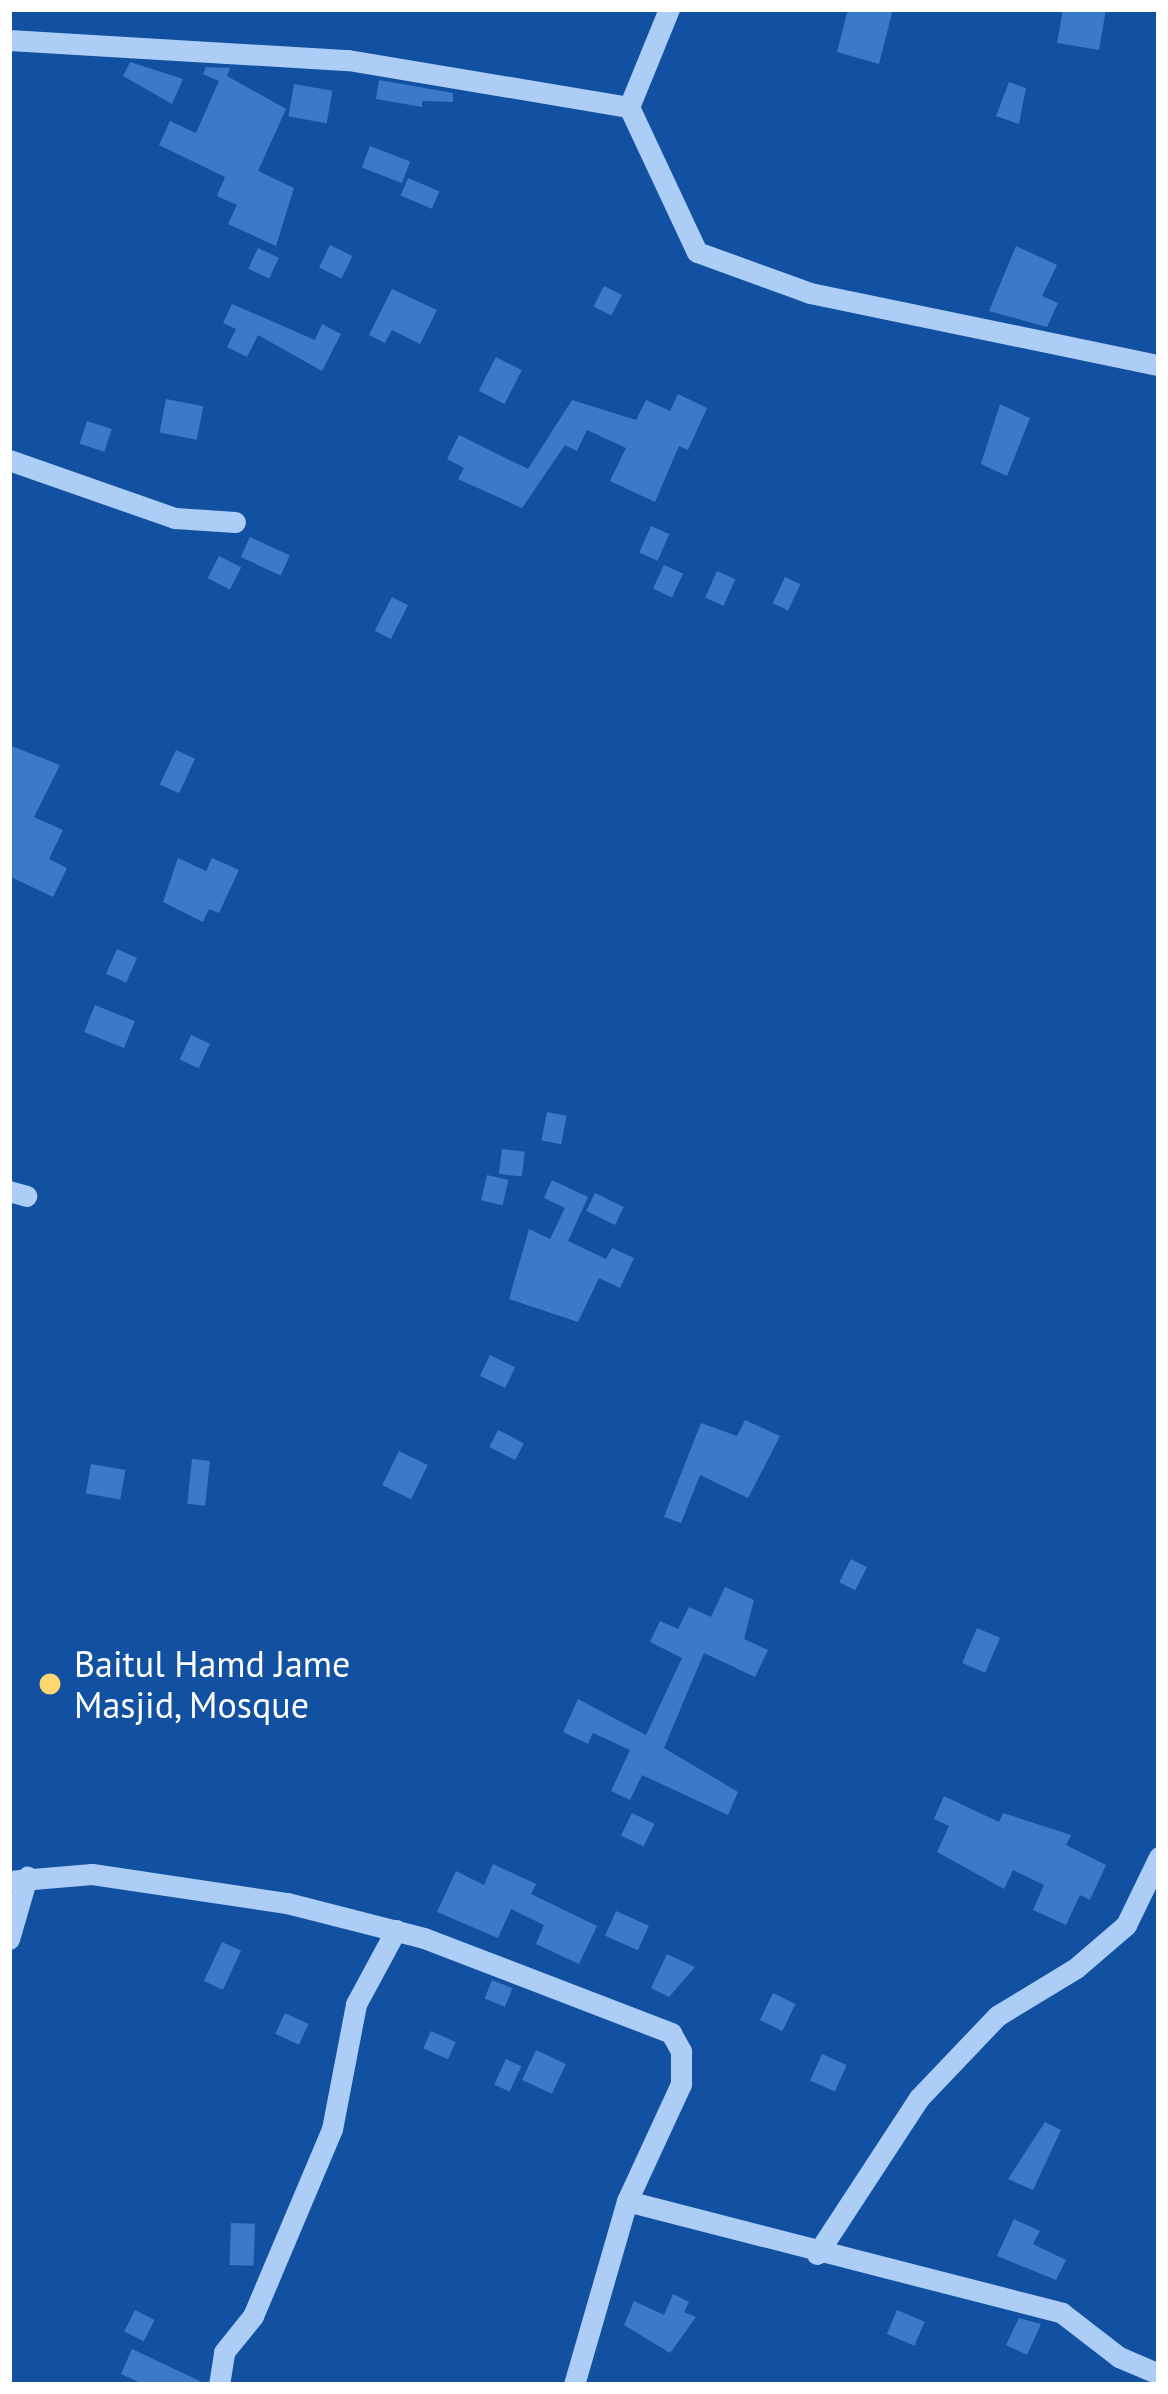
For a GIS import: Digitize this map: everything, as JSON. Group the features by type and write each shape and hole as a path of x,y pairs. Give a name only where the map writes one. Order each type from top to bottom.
{"street":[{"path":"669,9 629,106 697,252 810,293 1159,365"},
{"path":"9,40 348,60 629,106"},
{"path":"9,460 175,518 235,522"},
{"path":"817,2254 919,2098 997,2016 1076,1968 1126,1925 1159,1857"},
{"path":"9,1939 18,1879 154,1880 395,1930 670,2033 681,2051 681,2084 627,2201 574,2385"},
{"path":"219,2385 224,2352 253,2316 332,2129 356,2004 395,1930"},
{"path":"627,2201 817,2254 1062,2313 1118,2356 1159,2374"}],"building":[{"path":"848,9 893,9 879,64 837,52"},
{"path":"1063,9 1106,9 1099,50 1057,43"},
{"path":"130,62 183,79 172,104 123,76"},
{"path":"206,67 230,68 227,76 286,109 258,171 294,188 276,246 228,224 237,205 217,196 225,177 159,145 170,121 196,133 219,81 203,74"},
{"path":"379,80 453,93 453,102 422,101 422,107 376,99"},
{"path":"1009,82 1026,88 1019,124 996,116"},
{"path":"294,84 332,91 327,123 288,116"},
{"path":"370,146 410,161 402,183 362,167"},
{"path":"408,178 439,191 432,209 401,195"},
{"path":"330,245 352,256 342,278 319,267"},
{"path":"1016,246 1057,265 1042,296 1058,303 1047,327 989,311"},
{"path":"258,248 279,258 269,279 248,269"},
{"path":"604,286 622,295 611,316 594,306"},
{"path":"392,289 437,310 420,344 392,330 385,343 369,335"},
{"path":"232,304 315,340 322,324 341,334 322,371 258,335 247,357 227,347 236,329 223,323"},
{"path":"496,357 522,370 505,404 479,391"},
{"path":"678,394 707,408 688,450 679,446 655,502 610,481 626,448 587,430 577,451 565,445 522,508 458,479 464,468 447,459 459,435 528,469 572,400 636,420 646,400 670,411"},
{"path":"166,399 203,406 197,440 160,432"},
{"path":"1000,404 1030,418 1007,476 981,464"},
{"path":"87,421 112,429 104,452 80,444"},
{"path":"651,526 669,534 657,561 639,552"},
{"path":"250,537 290,556 281,576 241,557"},
{"path":"219,556 241,567 230,590 208,578"},
{"path":"664,565 683,574 672,597 653,589"},
{"path":"717,571 735,579 723,606 705,597"},
{"path":"785,577 800,584 788,610 773,603"},
{"path":"392,597 408,605 391,639 375,631"},
{"path":"9,745 60,765 34,817 63,830 49,859 67,868 53,897 9,876"},
{"path":"176,750 195,759 179,793 160,784"},
{"path":"178,858 206,871 212,858 239,870 219,913 209,909 203,922 163,902"},
{"path":"117,949 137,958 126,983 106,974"},
{"path":"95,1005 135,1021 124,1048 84,1032"},
{"path":"191,1035 210,1044 199,1068 180,1059"},
{"path":"547,1112 567,1116 561,1144 541,1140"},
{"path":"502,1149 525,1152 522,1177 499,1174"},
{"path":"487,1175 508,1180 503,1205 481,1200"},
{"path":"552,1180 588,1197 568,1241 606,1259 612,1248 634,1258 620,1288 599,1278 578,1322 509,1299 529,1229 550,1239 565,1208 544,1198"},
{"path":"595,1193 624,1207 615,1225 586,1211"},
{"path":"490,1355 515,1367 505,1388 480,1376"},
{"path":"745,1420 780,1436 748,1498 700,1475 681,1523 664,1517 701,1423 737,1436"},
{"path":"498,1430 524,1443 515,1460 489,1447"},
{"path":"399,1451 428,1465 411,1499 382,1485"},
{"path":"192,1459 210,1461 205,1506 187,1504"},
{"path":"91,1464 125,1470 120,1500 86,1494"},
{"path":"851,1559 867,1567 855,1590 839,1582"},
{"path":"725,1587 754,1600 744,1639 768,1650 755,1677 704,1653 664,1748 738,1792 728,1815 642,1775 630,1800 611,1791 630,1750 593,1733 588,1744 563,1732 578,1699 646,1735 682,1658 650,1642 660,1621 678,1629 689,1607 711,1617"},
{"path":"977,1628 1000,1638 985,1673 962,1663"},
{"path":"944,1796 999,1822 1003,1813 1071,1835 1066,1845 1106,1865 1090,1900 1080,1895 1066,1925 1033,1910 1044,1885 1013,1870 1004,1889 937,1852 949,1826 934,1819"},
{"path":"632,1813 654,1824 644,1846 621,1835"},
{"path":"493,1864 536,1884 531,1894 597,1926 579,1964 536,1944 544,1925 511,1909 498,1938 437,1912 456,1871 484,1885"},
{"path":"616,1911 649,1926 638,1950 605,1936"},
{"path":"222,1942 241,1951 223,1990 204,1981"},
{"path":"667,1954 695,1967 669,1997 651,1988"},
{"path":"492,1980 512,1988 505,2007 485,1999"},
{"path":"773,1993 795,2004 782,2031 760,2020"},
{"path":"285,2013 309,2024 299,2045 275,2034"},
{"path":"431,2031 456,2042 448,2059 423,2048"},
{"path":"536,2050 566,2064 552,2094 522,2080"},
{"path":"822,2054 847,2065 835,2091 810,2080"},
{"path":"506,2059 521,2066 510,2092 494,2084"},
{"path":"1045,2122 1061,2130 1033,2190 1008,2179"},
{"path":"1014,2219 1040,2231 1033,2244 1066,2260 1056,2280 997,2256"},
{"path":"231,2223 255,2224 254,2266 230,2265"},
{"path":"673,2294 689,2302 684,2312 696,2317 670,2353 624,2325 634,2301 664,2315"},
{"path":"135,2310 155,2320 144,2341 124,2331"},
{"path":"897,2310 925,2322 914,2346 887,2334"},
{"path":"1019,2318 1041,2324 1027,2355 1006,2345"},
{"path":"132,2349 204,2385 145,2385 121,2374"}],"place":[{"name":"Baitul Hamd Jame Masjid, Mosque","path":"50,1684"}]}
